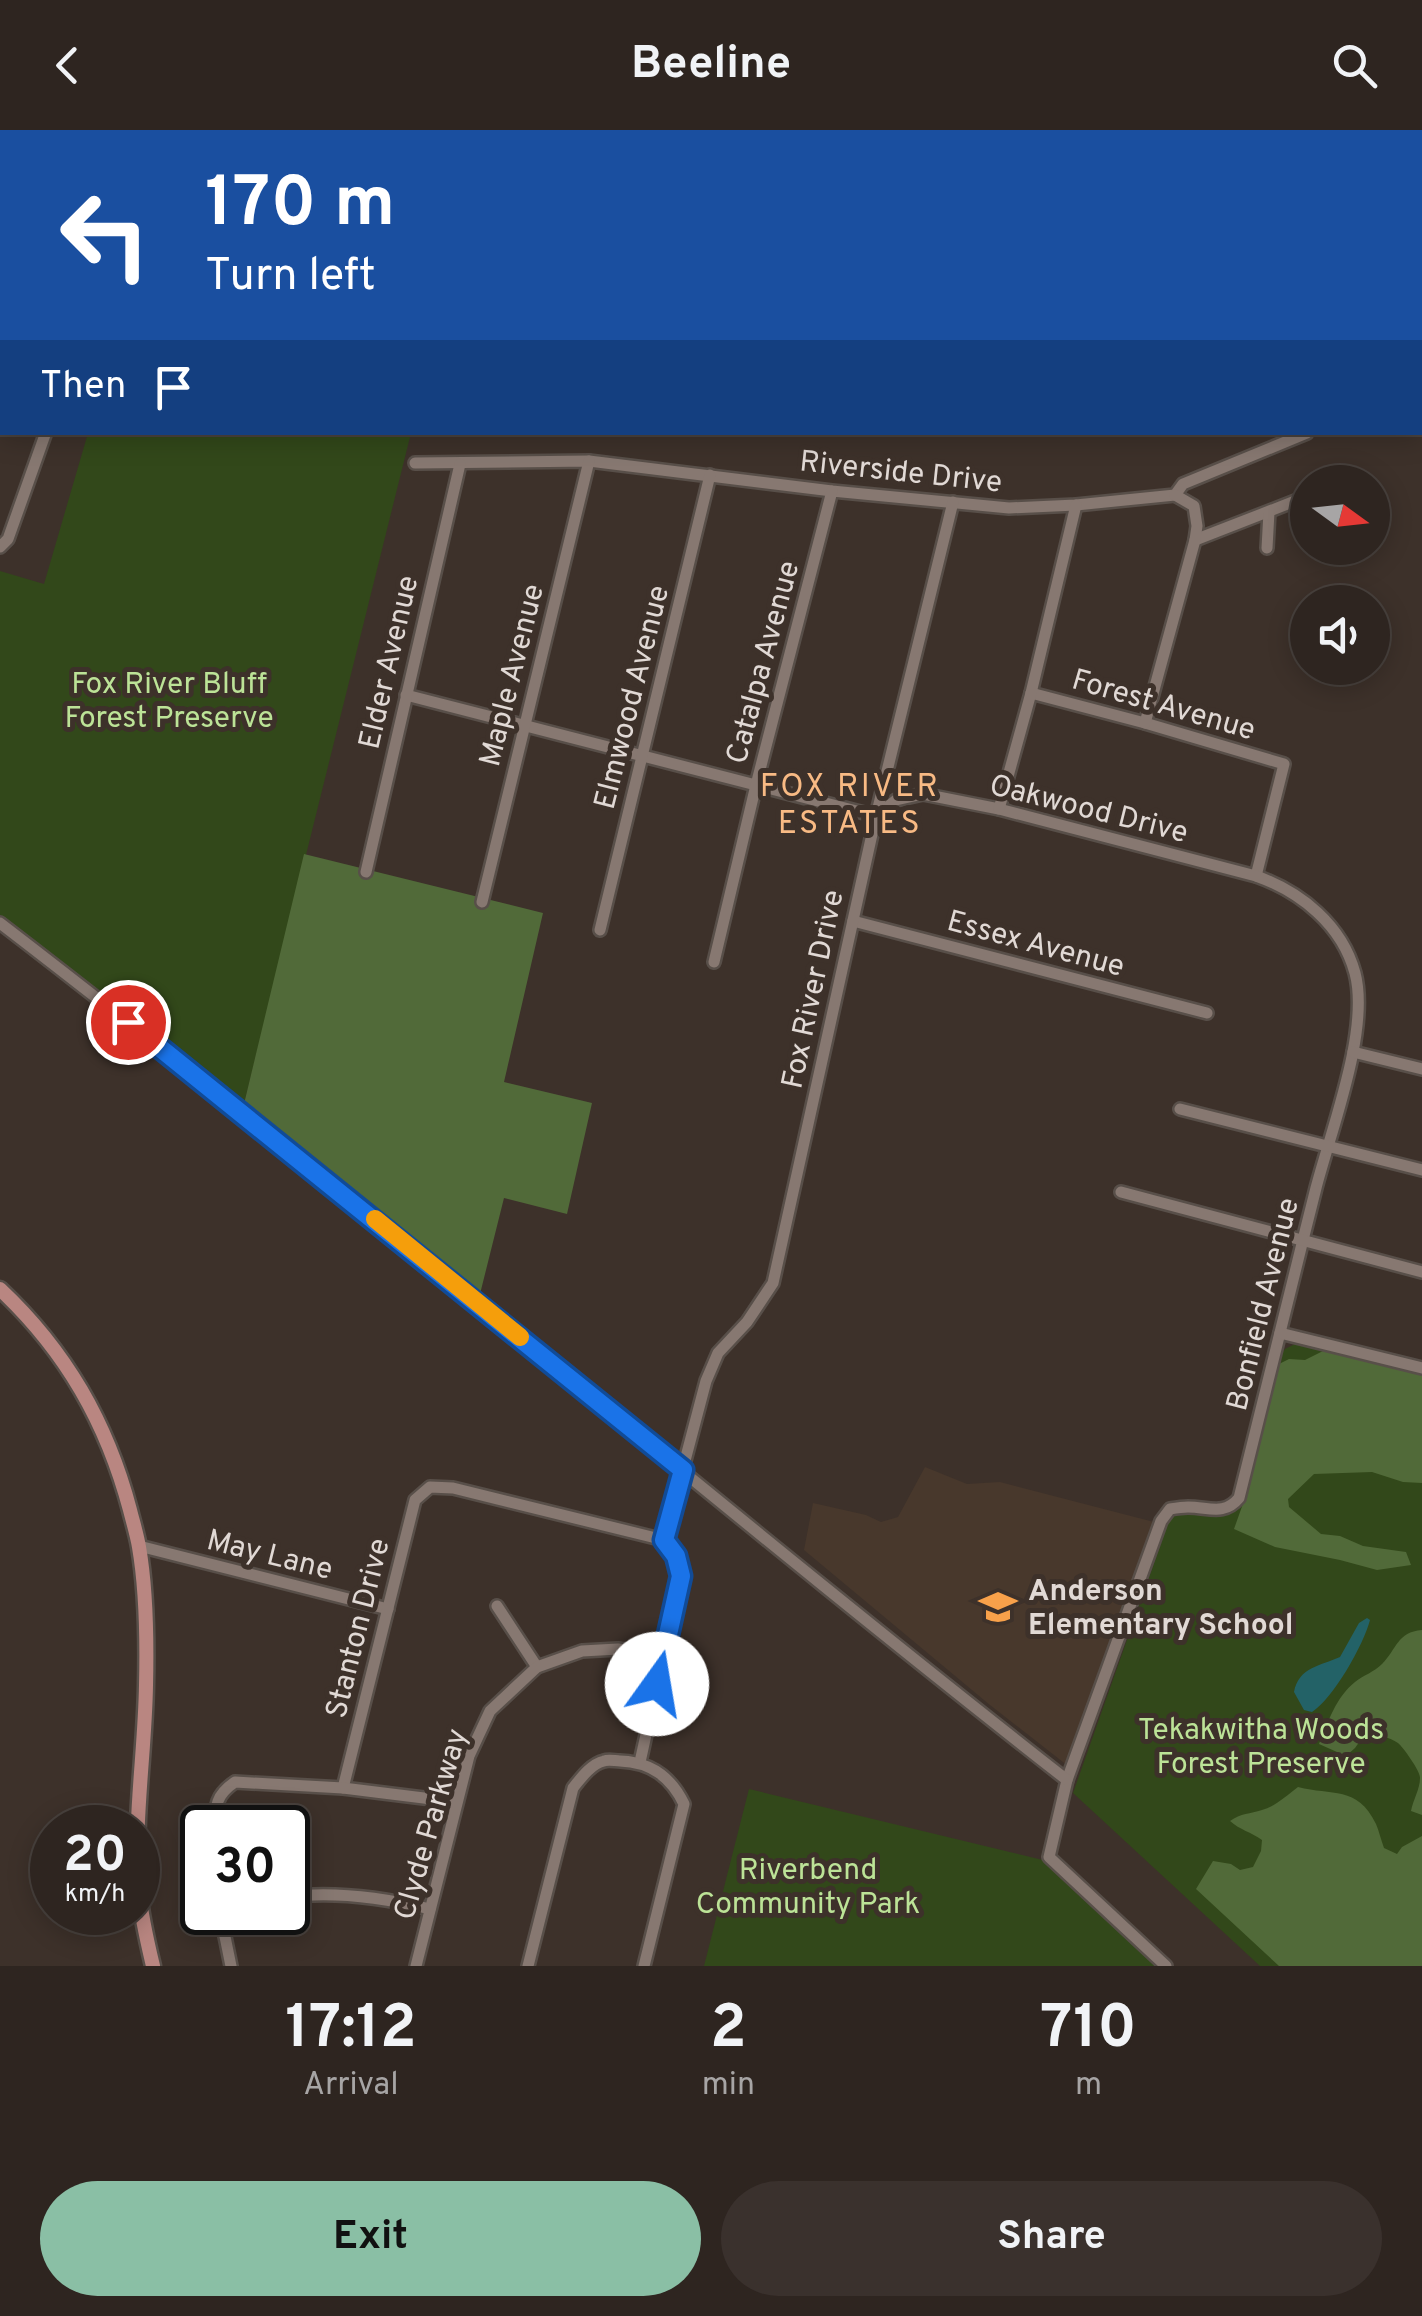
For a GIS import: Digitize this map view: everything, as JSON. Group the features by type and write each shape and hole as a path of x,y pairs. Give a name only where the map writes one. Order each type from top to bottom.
{"main road":[{"path":"0,1289 64,1360 78,1384 114,1457 139,1546 146,1685 139,1892 153,1966"}],"street":[{"path":"0,548 8,539 45,435"},
{"name":"Riverside Drive","path":"416,463 589,461 1010,508 1175,495 1183,484 1300,435"},
{"name":"Maple Avenue","path":"482,902 589,461"},
{"name":"Elder Avenue","path":"366,872 460,464"},
{"name":"Elmwood Avenue","path":"600,930 710,475"},
{"name":"Catalpa Avenue","path":"714,962 832,491"},
{"path":"1145,723 1196,540 1194,506 1175,495"},
{"name":"Fox River Drive","path":"664,1540 706,1381 718,1353 746,1322 772,1282 876,816 953,502"},
{"path":"1196,540 1290,503"},
{"path":"999,810 1076,504"},
{"path":"1266,548 1269,512"},
{"name":"Forest Avenue","path":"1030,693 1284,764 1256,876"},
{"path":"406,695 876,816"},
{"name":"Oakwood Drive","path":"876,816 896,800 923,794 999,810 1278,884 1326,920 1344,946 1357,986 1359,1007 1354,1052"},
{"name":"Essex Avenue","path":"852,921 1207,1013"},
{"path":"0,923 154,1041 1067,1780 1049,1857 1166,1966"},
{"path":"1354,1052 1422,1069"},
{"name":"Bonfield Avenue","path":"1067,1780 1161,1521 1170,1509 1222,1510 1239,1498 1354,1052"},
{"path":"1180,1109 1422,1170"},
{"path":"1121,1192 1422,1272"},
{"path":"1280,1333 1422,1368"},
{"name":"Stanton Drive","path":"342,1788 415,1500 430,1487 452,1488 664,1540"},
{"path":"640,1762 681,1576 676,1556 664,1540"},
{"name":"May Lane","path":"139,1546 388,1609"},
{"path":"497,1606 536,1668"},
{"name":"Clyde Parkway","path":"416,1966 469,1756 490,1711 536,1668 582,1651 618,1650 664,1656"},
{"path":"528,1966 574,1788 586,1772 604,1760 640,1762 664,1775 684,1804 644,1966"},
{"path":"217,1805 221,1792 235,1782 342,1788 456,1802"},
{"path":"310,1895 384,1898 430,1909"},
{"path":"225,1935 231,1966"}],"shaded area":[{"name":"Anderson Elementary School","path":"925,1467 967,1484 1000,1482 1154,1522 1068,1766 804,1550 813,1503 881,1522 898,1517"}],"green space":[{"name":"Fox River Bluff Forest Preserve","path":"87,435 411,435 244,1104 0,915 0,571 44,584"},
{"path":"304,854 543,913 504,1082 592,1103 567,1214 504,1198 479,1298 244,1104"},
{"name":"Tekakwitha Woods Forest Preserve","path":"1295,1344 1422,1374 1422,1966 1260,1966 1073,1793 1170,1518 1229,1512 1245,1498 1280,1356"},
{"path":"1325,1350 1422,1374 1422,1483 1403,1482 1372,1472 1314,1474 1288,1499 1289,1507 1321,1534 1340,1536 1363,1546 1406,1552 1411,1565 1377,1570 1275,1547 1234,1529 1277,1365 1289,1359 1305,1360"},
{"path":"1422,1630 1422,1815 1411,1811 1420,1775 1398,1743 1365,1734 1346,1756 1319,1744 1333,1710 1348,1688 1382,1664 1407,1634"},
{"path":"1298,1787 1343,1794 1361,1803 1376,1824 1384,1848 1397,1854 1422,1836 1422,1966 1279,1966 1196,1889 1213,1861 1240,1870 1253,1867 1262,1840 1230,1821 1272,1806"},
{"name":"Riverbend Community Park","path":"749,1789 1047,1861 1161,1966 704,1966"}],"water":[{"path":"1370,1620 1361,1643 1338,1684 1312,1712 1304,1710 1294,1692 1300,1677 1311,1668 1340,1657 1359,1623"}],"slow traffic":[{"path":"375,1219 520,1337"}],"place":[{"name":"Anderson Elementary School","path":"998,1607"}],"district":[{"name":"FOX RIVER ESTATES","path":"850,804"}],"route":[{"path":"128,1022 683,1470 664,1540 676,1556 681,1576 657,1684"}]}
